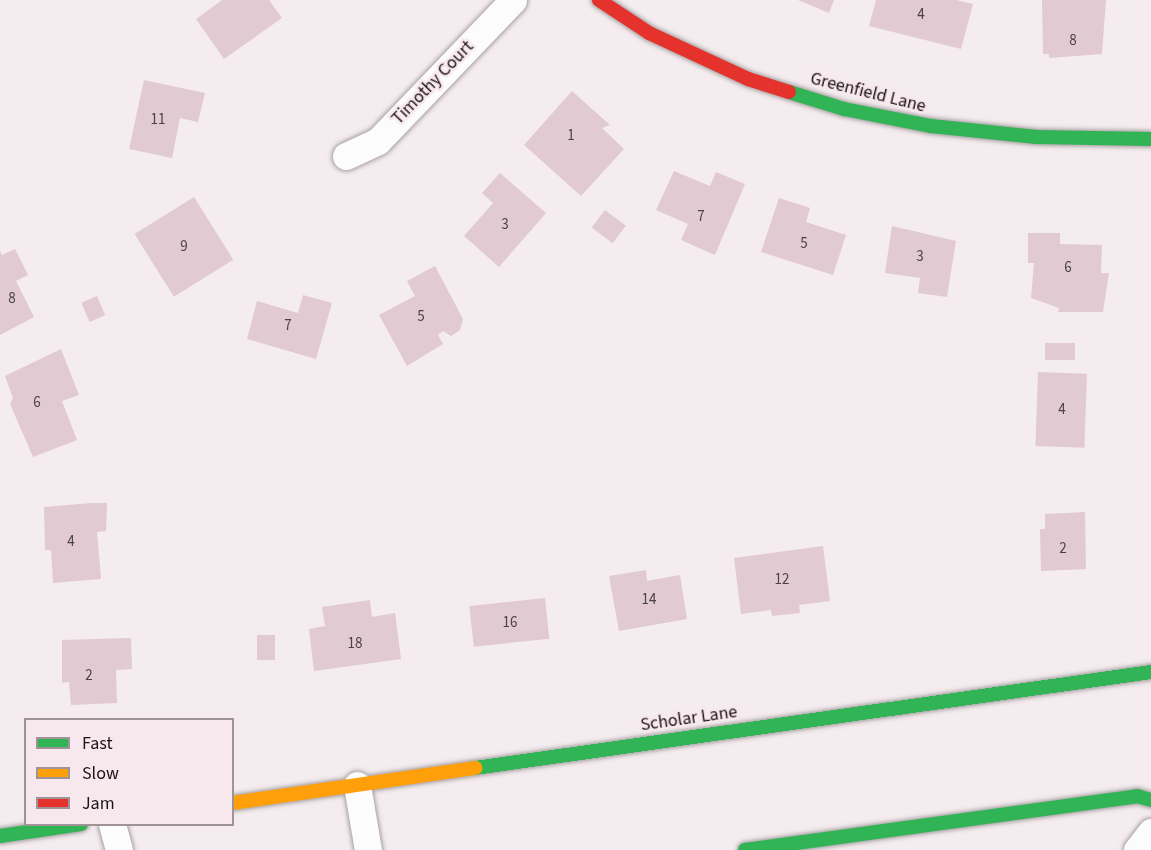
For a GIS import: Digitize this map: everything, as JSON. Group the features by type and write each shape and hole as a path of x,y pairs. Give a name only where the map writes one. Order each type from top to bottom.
{"street":[{"name":"Timothy Court","path":"346,156 378,141 513,0"},
{"name":"Greenfield Lane","path":"599,0 649,33 748,79 844,109 931,126 1036,137 1151,139"},
{"name":"Scholar Lane","path":"234,803 1151,672"},
{"path":"357,785 368,850"},
{"path":"745,850 1137,796 1151,800"},
{"path":"0,836 74,826"},
{"path":"112,826 119,850"},
{"path":"1137,850 1151,832"}],"building":[{"path":"222,0 269,0 282,18 224,59 196,19"},
{"path":"798,0 834,0 829,13"},
{"path":"876,0 956,0 973,4 961,49 869,26"},
{"path":"1042,0 1106,0 1102,54 1049,58 1049,54 1043,54"},
{"path":"144,80 205,93 198,122 180,118 172,158 129,149"},
{"path":"572,91 610,125 602,128 624,149 581,196 524,145"},
{"path":"674,171 710,186 716,172 745,184 715,255 681,240 688,224 656,210"},
{"path":"500,173 546,213 499,267 464,236 493,203 482,193"},
{"path":"194,197 233,260 174,297 135,234"},
{"path":"779,198 810,208 806,222 846,235 833,275 761,252"},
{"path":"605,210 626,226 613,243 592,228"},
{"path":"892,226 956,241 947,297 918,293 920,278 885,273"},
{"path":"1028,233 1060,233 1060,244 1102,245 1101,273 1109,273 1103,312 1058,312 1059,308 1031,298 1034,263 1028,263"},
{"path":"15,249 28,275 16,281 34,317 0,335 0,251 2,255"},
{"path":"435,266 463,319 460,330 451,336 443,331 438,335 443,344 407,366 379,315 415,296 407,281"},
{"path":"303,295 332,303 316,359 247,339 257,301 298,313"},
{"path":"97,296 105,315 90,322 81,303"},
{"path":"1045,343 1075,343 1075,360 1045,360"},
{"path":"61,349 79,395 62,401 77,440 33,457 10,404 13,398 5,376"},
{"path":"1038,372 1087,374 1084,448 1035,446"},
{"path":"107,503 106,531 97,532 101,579 53,583 51,550 45,550 44,507"},
{"path":"1085,512 1086,569 1041,571 1040,529 1045,529 1045,514"},
{"path":"823,546 830,601 799,605 800,613 772,616 771,610 741,614 734,558"},
{"path":"646,570 647,581 680,575 687,619 619,631 609,576"},
{"path":"545,598 549,639 474,647 469,606"},
{"path":"370,600 372,617 395,613 401,659 314,671 309,629 325,626 322,607"},
{"path":"257,635 275,635 275,660 257,660"},
{"path":"131,638 132,669 116,670 117,703 71,705 69,682 62,683 62,640"}],"traffic: fast":[{"path":"789,92 844,109 931,126 1036,137 1151,139"},
{"path":"475,768 1151,672"},
{"path":"745,850 1137,796 1151,800"},
{"path":"0,836 68,826"}],"traffic: slow":[{"path":"234,803 475,768"}],"traffic: jam":[{"path":"599,0 649,33 748,79 789,92"}]}
